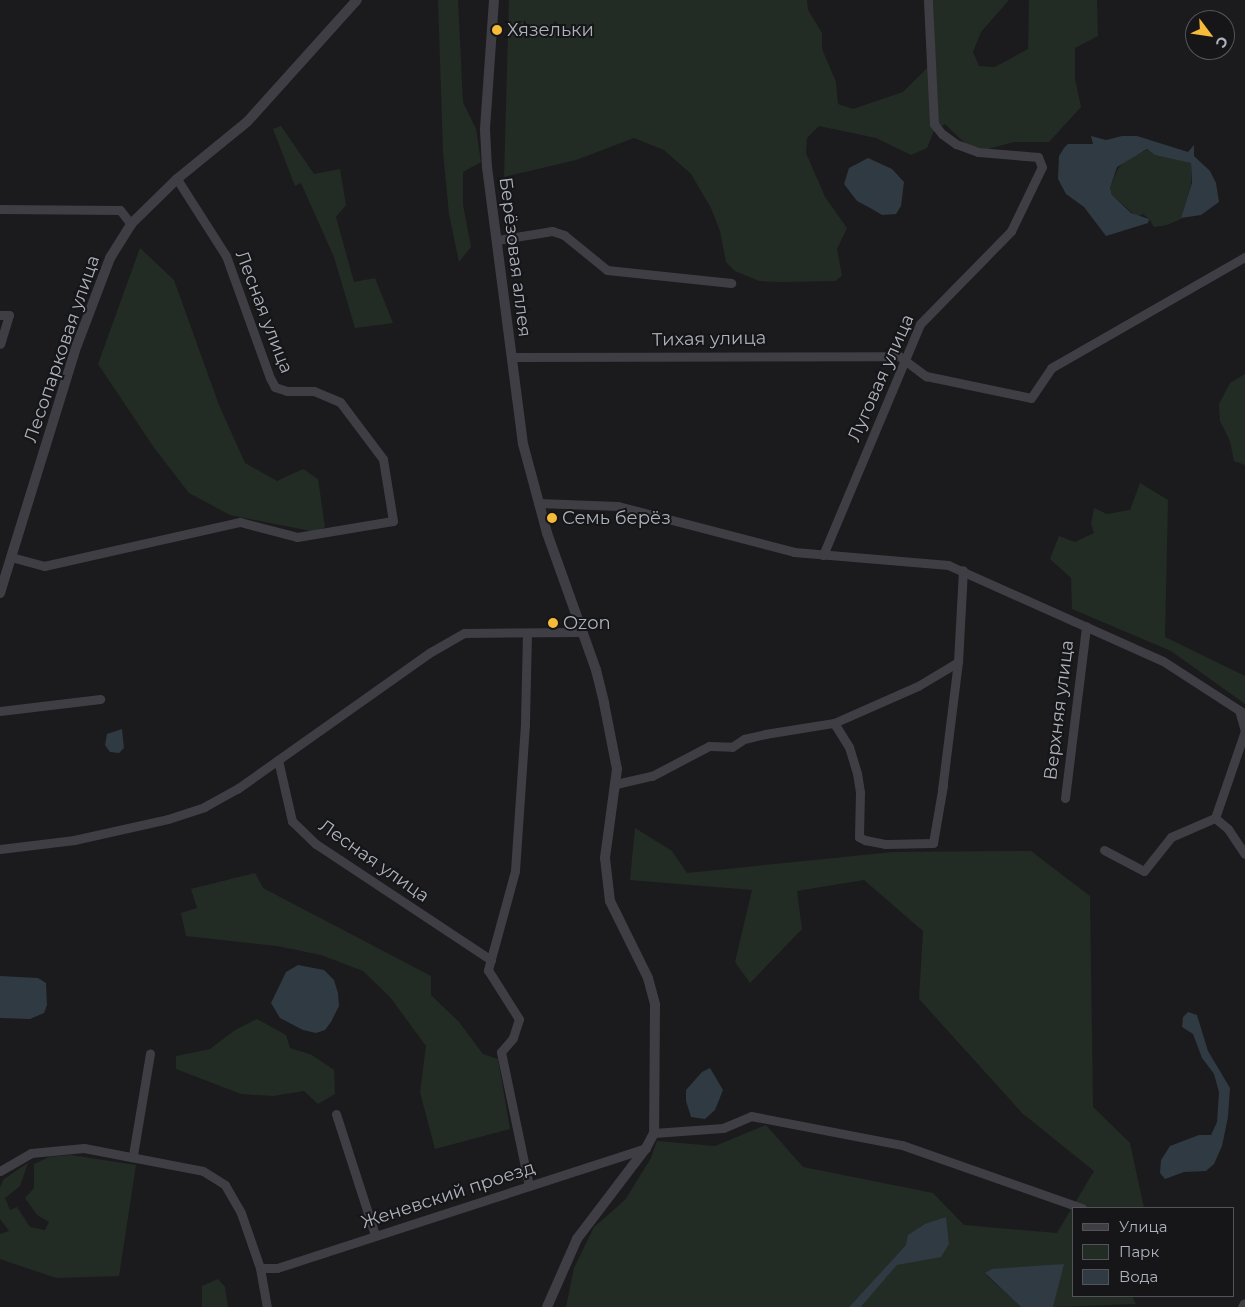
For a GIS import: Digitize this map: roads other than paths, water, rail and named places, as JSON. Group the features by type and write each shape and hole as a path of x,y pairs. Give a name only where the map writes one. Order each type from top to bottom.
{"street":[{"name":"Лесопарковая улица","path":"0,593 95,295 110,258 131,224 176,179 247,122 357,0"},
{"name":"Берёзовая аллея","path":"494,0 485,130 523,444 541,515 582,632 604,702 616,769 616,784 607,835 605,876 610,901 648,978 655,1005 654,1133"},
{"name":"Луговая улица","path":"824,554 920,324 1011,231 1042,167 1038,157 978,152 956,144 942,134 934,124 928,0"},
{"name":"Лесная улица","path":"11,557 44,566 240,522 297,538 393,521 383,458 340,402 314,391 287,391 276,387 270,378 226,256 176,179"},
{"path":"0,209 120,210 131,224"},
{"path":"497,240 552,231 564,235 607,270 731,283"},
{"path":"904,359 926,376 1031,398 1051,368 1245,257"},
{"path":"0,314 9,315 0,344"},
{"name":"Тихая улица","path":"512,357 854,354 899,356 904,359"},
{"path":"538,503 618,506 794,552 948,565 963,570 1163,661 1242,712 1245,730 1215,818 1171,837 1144,871 1104,850"},
{"path":"834,723 849,747 857,773 860,792 859,836 865,840 885,844 933,843 943,788 958,662 963,570"},
{"name":"Верхняя улица","path":"1065,798 1086,626"},
{"path":"0,848 74,840 168,819 204,807 278,760 429,653 464,633 582,632"},
{"path":"527,633 525,724 515,871 488,970 519,1020 513,1038 501,1052 529,1186"},
{"path":"616,784 652,776 709,746 732,747 744,739 765,734 834,723 918,686 958,662"},
{"path":"0,711 100,699"},
{"name":"Лесная улица","path":"278,760 292,821 316,844 491,960"},
{"path":"1215,818 1228,829 1245,854"},
{"path":"133,1155 150,1053"},
{"path":"336,1114 375,1236"},
{"path":"547,1307 577,1239 646,1148 654,1133 723,1128 751,1116 902,1145 1079,1207"},
{"path":"0,1171 31,1152 84,1148 133,1155 203,1171 225,1185 241,1213 260,1268 267,1307"},
{"name":"Женевский проезд","path":"260,1268 277,1268 646,1148"}],"water":[{"path":"1091,136 1106,140 1122,136 1137,136 1188,152 1194,145 1194,156 1210,171 1216,183 1219,202 1201,215 1181,218 1192,183 1191,163 1155,155 1147,149 1117,167 1110,188 1112,195 1131,213 1149,219 1148,223 1106,236 1084,207 1066,194 1058,179 1059,156 1064,148 1068,144 1093,144"},
{"path":"868,158 892,169 904,182 901,206 896,214 882,215 857,201 844,184 849,168"},
{"path":"122,729 124,748 119,753 110,752 105,745 107,734"},
{"path":"298,965 324,970 334,980 339,1006 325,1030 316,1033 303,1030 280,1018 271,1003 286,972"},
{"path":"0,976 38,978 46,983 47,1005 44,1013 30,1019 0,1018"},
{"path":"1188,1012 1197,1015 1208,1051 1230,1088 1228,1117 1222,1146 1214,1164 1206,1171 1184,1172 1165,1179 1160,1173 1161,1160 1170,1146 1199,1135 1211,1135 1217,1122 1219,1092 1214,1074 1202,1058 1193,1034 1182,1027 1183,1017"},
{"path":"710,1068 723,1090 715,1110 705,1119 691,1117 686,1101 686,1090 702,1072"},
{"path":"946,1217 949,1244 941,1257 897,1265 861,1307 849,1307 906,1245 908,1235 925,1224"},
{"path":"1064,1264 1053,1307 1021,1307 985,1273 992,1269"}],"place":[{"name":"Хязельки","path":"497,30"},
{"name":"Семь берёз","path":"552,518"},
{"name":"Ozon","path":"553,623"}]}
